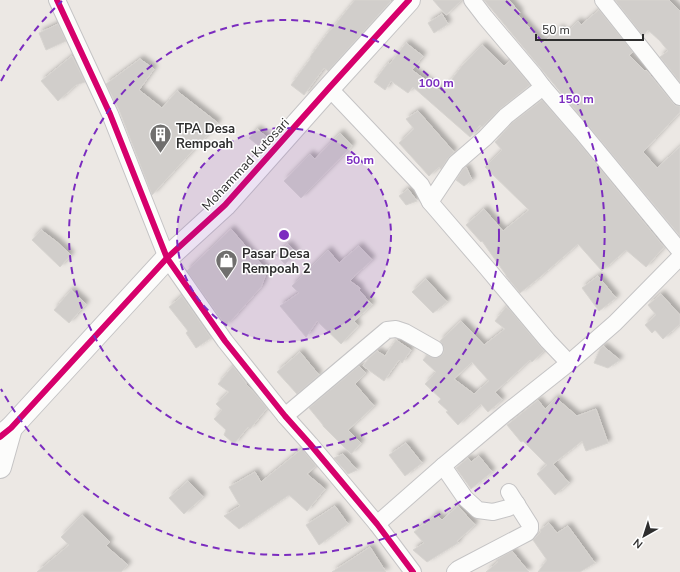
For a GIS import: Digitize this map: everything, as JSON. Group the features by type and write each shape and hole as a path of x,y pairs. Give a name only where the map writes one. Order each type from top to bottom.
{"street":[{"path":"57,0 110,114 167,258 224,341 285,416 377,524 413,572"},
{"name":"Mohammad Kutosari","path":"6,432 167,258 226,205 409,0"},
{"path":"377,524 443,466 569,363 615,323 678,261 581,131 472,0"},
{"path":"603,0 680,97"},
{"path":"430,202 456,163 485,138 506,116 543,87"},
{"path":"329,88 421,186 430,202 548,341 569,363"},
{"path":"285,416 387,330 405,332 435,349"},
{"path":"0,467 6,432"},
{"path":"443,466 464,498 478,510 493,512 508,508 513,498 530,525 530,529 527,533 458,569 455,572"}],"building":[{"path":"355,0 391,1 328,71 324,68 304,95 291,85 330,30"},
{"path":"433,0 462,0 446,15"},
{"path":"484,0 509,0 520,13 518,15 543,43 560,28 565,34 578,21 581,25 599,10 633,52 629,55 645,71 646,70 676,106 680,106 680,112 643,152 657,168 680,147 680,236"},
{"path":"615,0 669,0 680,11 680,82 660,57 668,51 648,30 643,36"},
{"path":"442,14 448,24 434,33 428,23"},
{"path":"58,24 66,41 46,50 39,33"},
{"path":"406,43 423,56 412,70 442,92 462,66 482,45 504,66 510,61 530,85 500,109 482,127 480,125 470,137 413,87 408,93 391,81 385,90 374,82 388,63 390,64"},
{"path":"72,56 85,82 76,85 58,101 41,81"},
{"name":"TPA Desa Rempoah","path":"140,59 154,69 139,90 162,108 177,91 218,123 152,195 119,110 106,84"},
{"path":"542,100 664,247 646,267 626,250 602,271 578,244 520,293 506,276 482,241 481,242 466,225 484,209 503,231 529,210 485,167 502,150 495,142 512,123"},
{"path":"418,111 454,152 441,169 439,167 429,176 399,143 414,129 406,119"},
{"path":"257,129 268,138 260,147 249,138"},
{"path":"340,133 352,146 301,198 284,181 310,154 315,159"},
{"path":"466,167 472,180 464,186 456,180"},
{"path":"408,189 417,201 406,205 399,196"},
{"name":"Pasar Desa Rempoah 2","path":"231,229 267,271 261,287 226,326 187,271"},
{"path":"41,230 71,255 60,267 32,240"},
{"path":"288,244 296,253 285,264 276,255"},
{"path":"359,246 372,260 350,281 360,288 359,290 372,305 354,321 358,326 341,344 317,321 306,337 280,306 299,293 292,286 328,250 339,263"},
{"path":"598,276 616,298 599,311 582,288"},
{"path":"426,279 447,302 433,313 412,292"},
{"path":"71,290 86,304 69,323 54,310"},
{"path":"661,294 680,315 680,324 663,339 655,330 652,333 645,325 656,315 648,305"},
{"path":"182,296 211,338 196,348 186,333 188,331 169,307"},
{"path":"506,307 544,351 532,362 530,360 495,392 502,400 488,412 481,404 458,425 446,412 448,411 438,402 441,399 425,384 436,372 423,360 427,355 435,358 443,354 444,349 440,341 461,321 484,345 505,329 495,321","holes":["472,362 489,381 474,394 454,379"]},
{"path":"396,340 411,350 402,363 399,360 384,381 363,366 377,351 385,356"},
{"path":"603,346 620,360 608,368 594,363 600,349"},
{"path":"300,352 319,375 297,394 277,372"},
{"path":"233,366 246,384 267,408 250,429 248,427 234,444 224,435 226,430 214,419 222,410 216,404 229,392 218,384"},
{"path":"359,366 366,373 355,384 374,406 348,430 361,443 351,454 323,426 309,408"},
{"path":"556,398 577,416 596,409 608,443 586,451 582,441 553,464 569,483 555,495 537,474 547,465 523,441 521,442 507,425 538,400 545,409"},
{"path":"406,443 422,463 405,476 389,455"},
{"path":"302,449 316,466 307,474 325,489 307,511 289,495 239,529 224,516 240,506 229,487 255,472 261,482"},
{"path":"343,454 357,470 348,474 334,458"},
{"path":"479,456 492,472 471,489 456,468 468,458 471,462"},
{"path":"188,481 203,497 184,514 169,498"},
{"path":"335,506 348,524 319,545 306,525"},
{"path":"458,506 475,525 457,541 458,543 427,562 413,550 424,543 414,532 424,524 425,525 436,514 442,520"},
{"path":"82,515 110,542 106,546 128,565 121,572 37,572 69,545 61,537"},
{"path":"549,523 557,533 568,526 595,563 580,572 538,572 547,560 533,540 541,532 540,530"},
{"path":"370,547 386,572 332,572"},
{"path":"512,551 529,572 486,572 498,562 496,560"}],"cycle path":[{"path":"57,0 110,114 167,258 225,341 285,416 377,524 413,572"},
{"path":"0,437 11,428 167,258 225,205 409,0"}],"place":[{"name":"TPA Desa Rempoah","path":"161,154"},
{"name":"Pasar Desa Rempoah 2","path":"226,280"}]}
